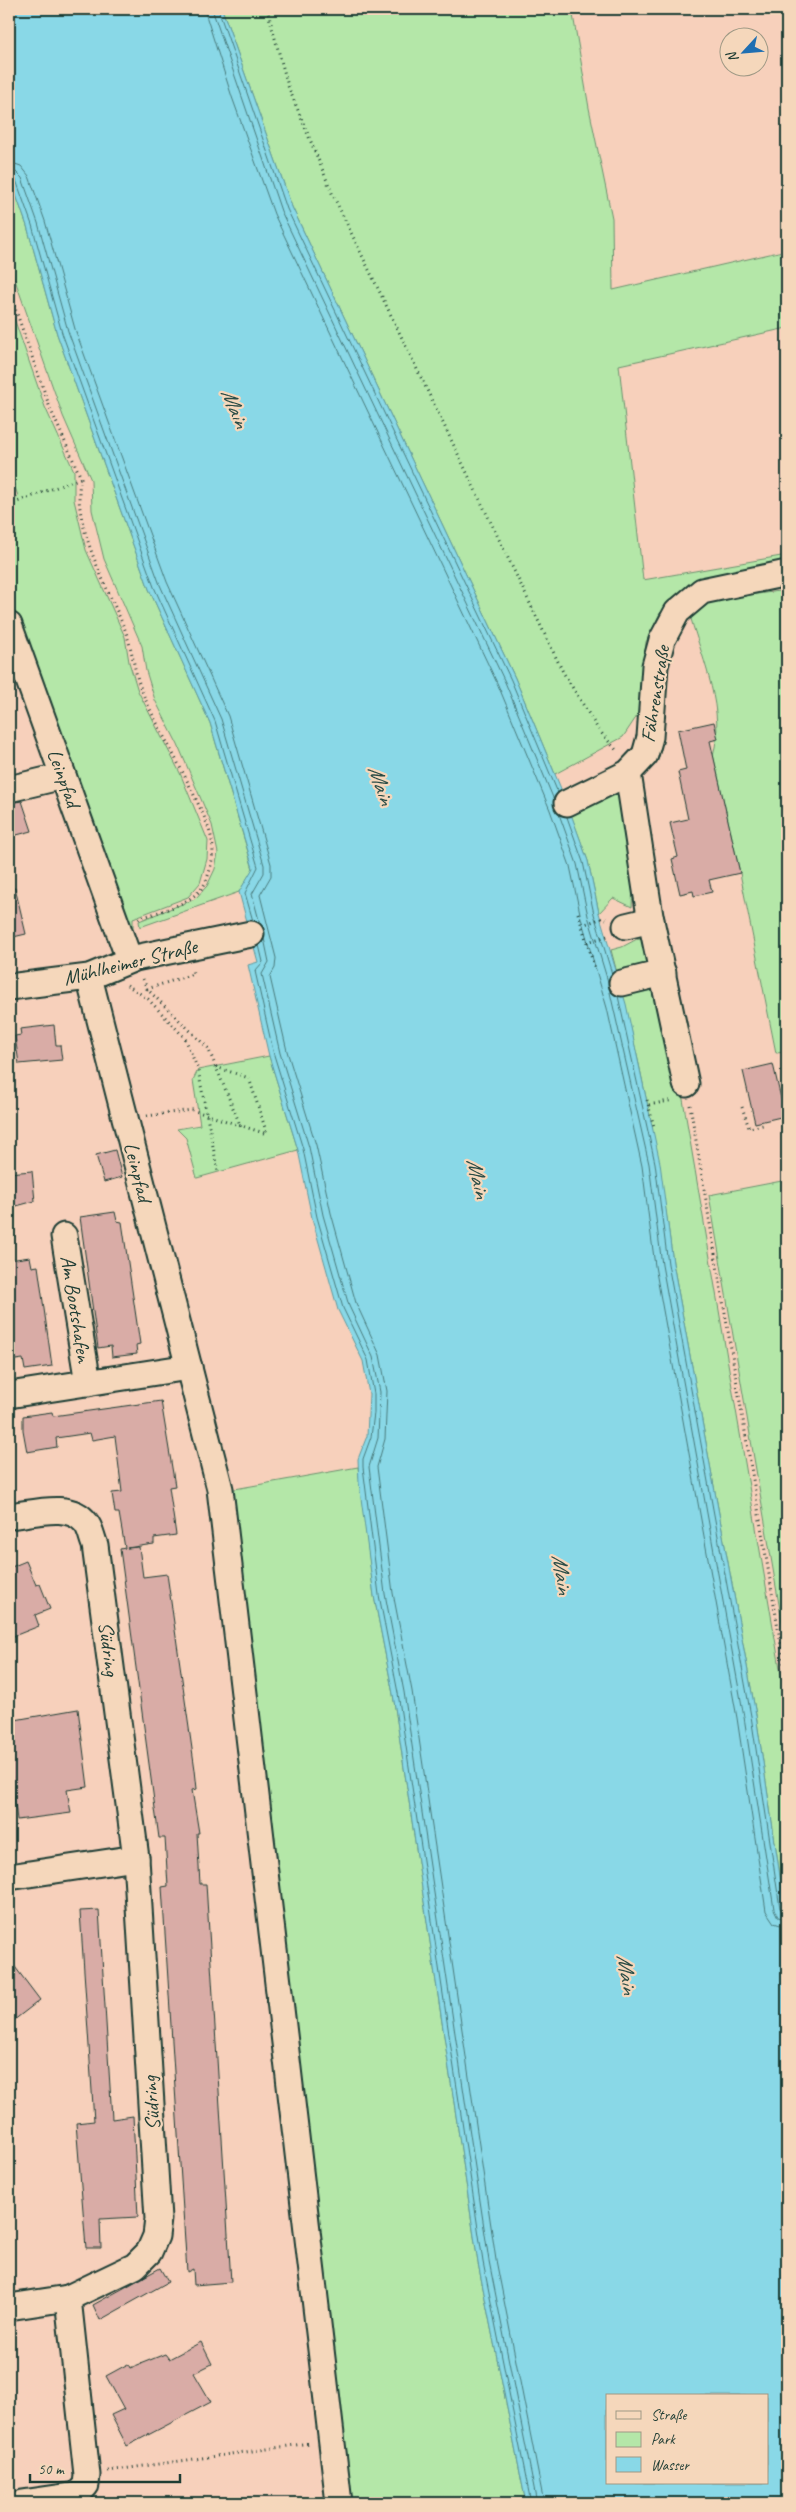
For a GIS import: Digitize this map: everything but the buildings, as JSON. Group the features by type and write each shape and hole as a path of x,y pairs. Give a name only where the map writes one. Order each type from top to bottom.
{"street":[{"name":"Fährenstraße","path":"628,773 639,763 648,747 655,666 662,640 677,612 702,591 787,573"},
{"name":"Leinpfad","path":"9,625 63,776 132,958"},
{"path":"568,803 628,773 651,920 686,1084"},
{"path":"9,789 63,776"},
{"path":"612,927 651,920"},
{"name":"Mühlheimer Straße","path":"9,987 96,974 132,958 252,934"},
{"name":"Leinpfad","path":"96,974 125,1119 220,1489 339,2503"},
{"path":"622,983 663,974"},
{"name":"Am Bootshafen","path":"64,1236 88,1383"},
{"name":"Am Bootshafen","path":"9,1395 189,1367"},
{"name":"Südring","path":"9,1516 66,1510 78,1516 87,1524 95,1545 136,1858 158,2219 156,2236 149,2252 135,2266 68,2298 9,2307"},
{"path":"9,1878 136,1858"},
{"path":"22,2503 77,2495 86,2485 87,2474 68,2298"}],"path":[{"path":"267,9 288,86 332,193 563,672 598,729 621,756 628,773"},
{"path":"9,292 50,408 81,478 78,496 91,551 129,638 133,663 142,692 196,799 213,842 212,860 204,884 192,898 138,919 132,958 147,989 208,1048 241,1127"},
{"path":"9,505 81,478"},
{"path":"578,913 595,969"},
{"path":"582,925 612,927"},
{"path":"587,942 612,927"},
{"path":"96,974 148,999 185,1038 198,1070 218,1172"},
{"path":"125,1119 192,1110 268,1134 249,1078 216,1067"},
{"path":"686,1084 787,1681"},
{"path":"647,1100 654,1127"},
{"path":"649,1105 655,1104"},
{"path":"742,1107 749,1128 763,1125"},
{"path":"87,2474 333,2440"}],"green space":[{"path":"222,9 572,9 589,108 612,218 613,290 787,250 787,328 619,365 643,580 787,555 787,565 692,584 660,613 646,642 639,713 623,737 555,774 515,678 292,207"},
{"path":"9,175 27,226 57,334 149,589 210,723 253,869 239,892 140,927 139,921 195,899 207,886 215,869 218,853 212,825 178,745 155,700 146,671 142,646 104,559 92,510 91,480 63,416 9,263"},
{"path":"9,304 45,407 74,471 74,500 86,550 125,637 129,662 138,691 180,773 208,841 207,859 200,883 188,897 133,918 133,931 126,936 9,606 9,500 18,496 9,470"},
{"path":"787,590 787,1052 776,1053 740,873 713,755 717,722 715,704 707,669 691,619 700,606 713,600"},
{"path":"625,788 634,849 632,907 613,898 599,913 588,861 571,815"},
{"path":"639,938 651,941 672,1035 787,1709 787,1923 756,1715 673,1263 655,1145 631,1028 611,950 622,947"},
{"path":"269,1056 298,1150 197,1178 186,1138 177,1129 200,1125 193,1080 198,1070"},
{"path":"787,1180 787,1651 709,1195"},
{"path":"358,1467 374,1596 393,1694 478,2263 526,2503 344,2503 229,1490"}],"water":[{"name":"Main","path":"9,9 222,9 292,207 515,678 567,803 588,861 599,913 626,1004 660,1163 673,1263 756,1715 787,1923 787,2503 526,2503 478,2263 393,1694 374,1596 359,1483 358,1459 367,1436 369,1394 363,1361 338,1310 312,1218 298,1150 269,1056 248,965 258,962 239,892 253,868 210,723 149,589 57,334 27,226 9,175"}]}
